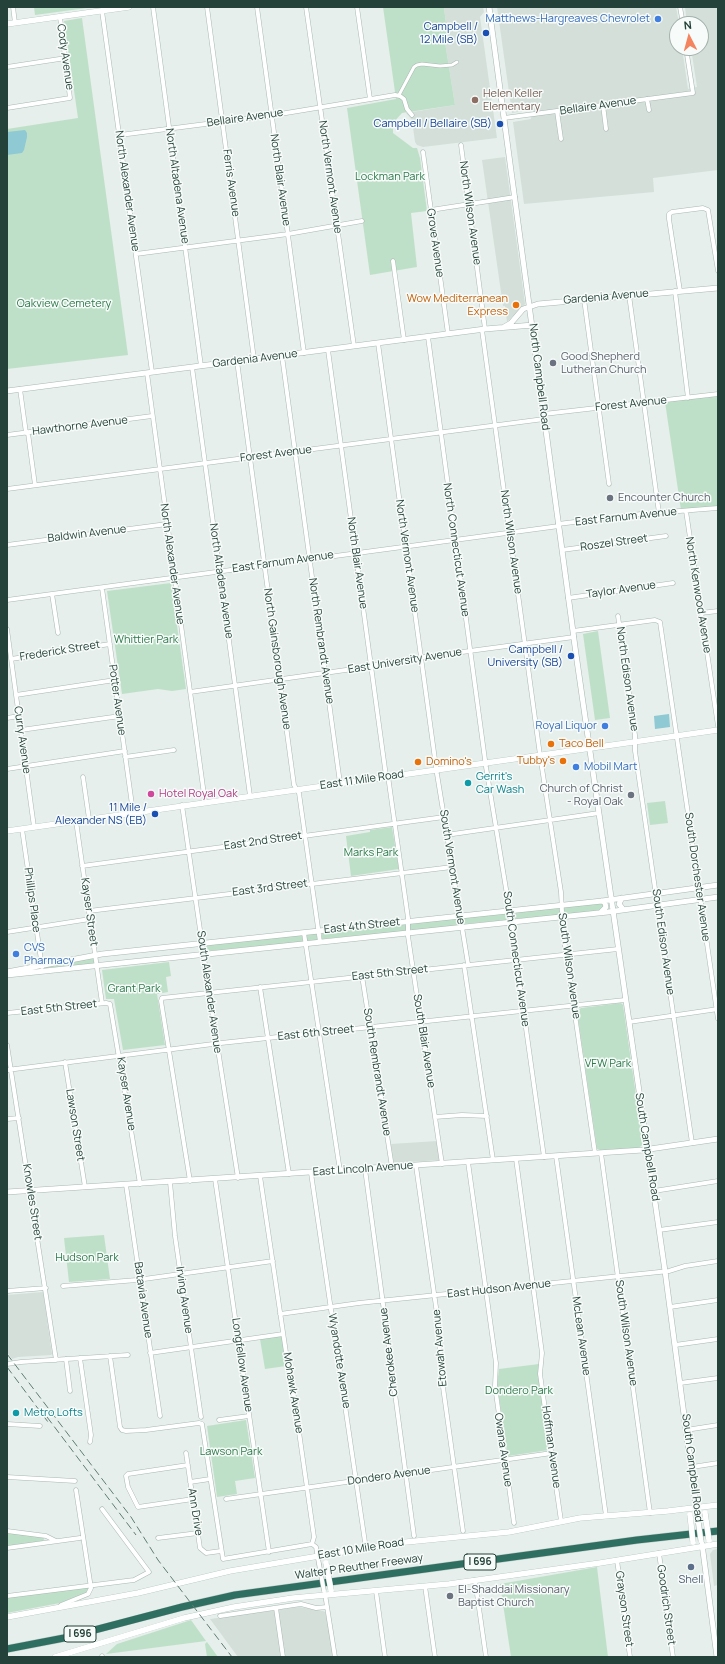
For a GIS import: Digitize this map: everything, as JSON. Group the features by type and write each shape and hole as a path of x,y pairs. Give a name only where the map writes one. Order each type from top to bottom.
{"highway":[{"name":"Walter P Reuther Freeway","path":"7,1649 64,1638 182,1606 228,1596 637,1540 718,1531"}],"main road":[{"path":"7,24 129,7"},
{"name":"East 11 Mile Road","path":"7,831 540,754 718,730"},
{"path":"717,1545 712,1544 709,1540 706,1513 709,1509 718,1506"},
{"name":"East 10 Mile Road","path":"7,1617 153,1590 230,1571 318,1556 426,1540 509,1532 561,1521 683,1509 697,1510 718,1506"},
{"path":"659,1553 690,1545 693,1542 690,1515 683,1509"},
{"path":"55,1657 203,1613 248,1605 325,1593 337,1594 376,1591 475,1580 617,1560 702,1544 717,1545"},
{"path":"337,1594 333,1593 331,1590 326,1563 332,1557 366,1549"}],"street":[{"path":"13,7 15,23"},
{"name":"North Altadena Avenue","path":"153,7 201,366"},
{"name":"Ferris Avenue","path":"207,7 254,359"},
{"name":"North Blair Avenue","path":"257,7 304,353"},
{"name":"North Vermont Avenue","path":"306,7 354,346"},
{"path":"357,7 370,99 399,95 404,99 407,109 412,115"},
{"name":"North Campbell Road","path":"489,7 533,325 568,598 590,748"},
{"name":"North Alexander Avenue","path":"102,11 136,254 149,372 152,416 205,802"},
{"name":"Cody Avenue","path":"7,108 70,98 60,17"},
{"name":"Bellaire Avenue","path":"504,118 693,93 687,56"},
{"path":"7,67 66,58"},
{"path":"399,95 414,67 417,65 422,64 440,66 452,65 456,62"},
{"name":"Bellaire Avenue","path":"120,135 272,115 370,99"},
{"path":"647,99 649,110"},
{"path":"603,105 606,130"},
{"path":"558,111 561,139"},
{"name":"North Wilson Avenue","path":"461,145 495,425 540,754"},
{"name":"Grove Avenue","path":"423,152 448,334"},
{"path":"431,210 515,197"},
{"path":"688,398 669,214 674,211 703,208 708,210 718,272"},
{"path":"136,254 288,234 362,221"},
{"path":"393,261 404,340"},
{"name":"Gardenia Avenue","path":"503,328 511,324 521,311 530,306 550,302 718,288"},
{"path":"629,295 659,513"},
{"path":"584,299 609,484"},
{"name":"Gardenia Avenue","path":"7,391 448,334 533,325"},
{"name":"North Connecticut Avenue","path":"428,337 486,762"},
{"name":"North Vermont Avenue","path":"378,343 436,769"},
{"name":"North Blair Avenue","path":"328,350 387,776"},
{"name":"North Rembrandt Avenue","path":"282,356 340,783"},
{"name":"North Gainsborough Avenue","path":"237,361 294,785 299,793 320,942"},
{"name":"North Altadena Avenue","path":"192,367 250,796"},
{"path":"20,390 35,485"},
{"name":"Forest Avenue","path":"7,489 495,425 598,408 718,394"},
{"name":"Hawthorne Avenue","path":"7,435 152,416"},
{"name":"East Farnum Avenue","path":"7,600 559,525 659,513 686,512 718,508"},
{"name":"North Kenwood Avenue","path":"686,512 718,726"},
{"name":"Baldwin Avenue","path":"7,545 167,524"},
{"name":"Roszel Street","path":"562,550 666,536"},
{"name":"Taylor Avenue","path":"568,598 673,583"},
{"name":"Potter Avenue","path":"102,588 133,812"},
{"path":"52,594 58,633"},
{"path":"701,614 718,611"},
{"name":"North Edison Avenue","path":"618,616 635,741"},
{"name":"East University Avenue","path":"190,692 525,643 620,625 655,620 659,621"},
{"name":"South Dorchester Avenue","path":"659,621 718,1019"},
{"name":"Curry Avenue","path":"7,629 34,827"},
{"name":"Frederick Street","path":"11,658 110,644"},
{"path":"16,694 115,680"},
{"path":"7,718 19,716"},
{"path":"21,730 120,716"},
{"name":"South Edison Avenue","path":"635,741 657,905 692,1143"},
{"name":"South Campbell Road","path":"590,748 625,1000 654,1191 697,1510 716,1638 717,1657"},
{"path":"125,758 174,750"},
{"path":"7,769 125,752"},
{"name":"South Wilson Avenue","path":"540,754 561,892 566,954 618,1276 650,1513"},
{"name":"South Connecticut Avenue","path":"486,762 544,1157"},
{"name":"South Vermont Avenue","path":"436,769 462,927 472,1016 493,1160"},
{"name":"South Blair Avenue","path":"387,776 402,872 413,970 442,1164"},
{"path":"83,777 89,819"},
{"name":"South Alexander Avenue","path":"182,805 238,1178"},
{"path":"446,835 599,813"},
{"name":"East 2nd Street","path":"82,866 444,817"},
{"name":"Kayser Street","path":"76,821 102,1003"},
{"name":"Phillips Place","path":"22,829 42,969"},
{"name":"East 3rd Street","path":"89,911 452,867"},
{"name":"East 4th Street","path":"7,975 42,969 95,956 611,900 718,885"},
{"name":"East 4th Street","path":"7,972 97,966 613,911 718,897"},
{"path":"622,898 619,904 624,909"},
{"path":"601,912 606,907 605,903 602,901"},
{"path":"7,932 90,919"},
{"path":"304,933 340,1171"},
{"name":"East 5th Street","path":"169,1049 161,1001 162,998 618,949"},
{"name":"South Rembrandt Avenue","path":"362,976 392,1168"},
{"path":"260,987 289,1174"},
{"name":"East 6th Street","path":"9,1069 217,1043 625,1000"},
{"name":"East 5th Street","path":"7,1014 102,1003 110,1004"},
{"name":"Kayser Avenue","path":"110,1004 140,1184"},
{"path":"629,1022 717,1009"},
{"name":"Knowles Street","path":"7,1046 9,1069 19,1118 56,1360"},
{"path":"169,1049 190,1181"},
{"name":"Lawson Street","path":"65,1062 85,1187"},
{"path":"435,1117 462,1115 487,1116"},
{"path":"7,1120 19,1118"},
{"name":"East Lincoln Avenue","path":"7,1192 392,1168 647,1150 718,1140"},
{"name":"McLean Avenue","path":"556,1156 606,1516"},
{"name":"Hoffman Avenue","path":"516,1159 542,1353 540,1374 561,1521"},
{"name":"Owana Avenue","path":"468,1162 496,1364 495,1386 514,1523"},
{"name":"Etowah Avenue","path":"416,1166 435,1296 442,1380 463,1531"},
{"name":"Cherokee Avenue","path":"365,1169 414,1536"},
{"name":"Wyandotte Avenue","path":"311,1173 366,1549"},
{"name":"Mohawk Avenue","path":"260,1176 314,1537 312,1544 316,1547 318,1556 335,1657"},
{"name":"Longfellow Avenue","path":"215,1179 269,1552"},
{"path":"654,1191 718,1181"},
{"name":"Irving Avenue","path":"170,1182 180,1274 201,1417"},
{"name":"Batavia Avenue","path":"126,1185 160,1416"},
{"path":"659,1230 718,1222"},
{"path":"63,1286 140,1280 273,1261"},
{"name":"East Hudson Avenue","path":"280,1314 383,1301 665,1271 685,1266 718,1261"},
{"path":"7,1290 46,1288"},
{"path":"670,1307 718,1300"},
{"path":"150,1353 283,1334"},
{"path":"675,1345 718,1339"},
{"path":"7,1364 128,1355"},
{"path":"110,1356 120,1427 122,1430 146,1430 202,1423 222,1557 225,1560 312,1544"},
{"path":"80,1358 90,1442"},
{"path":"66,1359 70,1391"},
{"path":"680,1383 718,1378"},
{"path":"219,1420 249,1416"},
{"path":"7,1424 40,1426"},
{"path":"686,1430 718,1425"},
{"name":"Ann Drive","path":"186,1453 200,1548 202,1551 208,1553 221,1551"},
{"name":"Dondero Avenue","path":"226,1499 552,1453"},
{"path":"692,1467 718,1463"},
{"path":"188,1465 128,1473 126,1475 127,1482 137,1506 193,1499"},
{"path":"7,1477 75,1481"},
{"path":"190,1482 210,1479"},
{"path":"52,1609 87,1595 90,1591 76,1490"},
{"path":"7,1596 134,1580 149,1572 102,1510"},
{"path":"7,1531 46,1536 56,1541"},
{"path":"158,1538 198,1533"},
{"path":"7,1548 80,1538"},
{"name":"Goodrich Street","path":"659,1553 673,1657"},
{"name":"Grayson Street","path":"617,1560 630,1657"},
{"path":"475,1580 486,1657"},
{"path":"425,1586 435,1657"},
{"path":"376,1591 385,1657"},
{"path":"220,1616 301,1604 316,1608 327,1607"},
{"path":"276,1608 283,1657"}],"shaded area":[{"path":"444,7 483,7 484,12 480,17 497,138 423,147 417,145 415,142 412,120 406,113 455,105 445,42 448,41"},
{"path":"497,7 676,7 678,16 669,16 669,56 683,56 688,89 697,87 692,56 709,56 709,16 686,16 685,7 718,7 718,170 653,178 654,192 524,204 513,122 531,119 529,110 512,113"},
{"path":"505,157 525,304 507,322 505,306 503,306 482,160"},
{"path":"437,1141 440,1160 394,1163 391,1144"},
{"path":"43,1292 52,1354 18,1357 12,1359 7,1352 7,1295"},
{"path":"718,1549 718,1585 714,1586 710,1554 713,1550"},
{"path":"299,1607 325,1612 329,1627 333,1657 238,1657 210,1619"}],"green space":[{"path":"34,7 94,7 35,15"},
{"name":"Lockman Park","path":"383,7 444,7 448,41 445,42 455,105 402,113 393,123 393,133 413,148 417,148 420,158 427,211 411,213 417,267 370,275 347,108 396,99"},
{"name":"Oakview Cemetery","path":"82,18 128,355 7,369 7,129 78,118 64,21"},
{"path":"718,396 718,506 681,510 665,402"},
{"name":"Whittier Park","path":"171,583 186,689 172,691 158,689 122,694 107,591"},
{"path":"598,631 610,718 595,720 583,634"},
{"path":"665,801 668,823 650,825 647,803"},
{"name":"Marks Park","path":"392,827 399,869 351,876 346,836 370,832 370,830"},
{"path":"601,903 604,906 602,910 564,913 564,907"},
{"path":"559,908 559,915 512,919 512,912"},
{"path":"505,913 508,914 507,920 463,924 463,918"},
{"path":"458,918 458,926 410,929 410,924"},
{"path":"405,924 406,931 322,939 322,933"},
{"path":"316,933 318,940 307,941 307,935"},
{"path":"302,935 303,942 206,951 207,945"},
{"path":"93,958 95,964 45,968 46,967"},
{"name":"Grant Park","path":"169,962 171,976 166,977 168,992 157,994 165,1045 123,1050 114,999 106,999 102,970"},
{"name":"VFW Park","path":"621,1003 623,1005 643,1144 639,1148 600,1150 597,1149 577,1011 581,1008"},
{"name":"Hudson Park","path":"104,1235 110,1279 69,1282 64,1238"},
{"path":"282,1336 286,1366 265,1369 260,1339"},
{"name":"Dondero Park","path":"539,1364 539,1375 549,1450 508,1456 497,1384 499,1369"},
{"name":"Lawson Park","path":"246,1420 255,1478 235,1481 237,1494 217,1497 207,1426"},
{"path":"7,1532 43,1537 44,1539 43,1541 7,1546"},
{"path":"597,1567 608,1657 511,1657 500,1584"},
{"path":"88,1587 88,1592 60,1603 7,1613 7,1597"},
{"path":"191,1620 206,1641 106,1654 117,1644"},
{"path":"207,1642 218,1657 207,1657 205,1644"}],"water":[{"path":"25,130 27,137 22,153 7,155 7,132"},
{"path":"669,714 670,727 655,729 654,716"}],"railway":[{"path":"7,1354 131,1517 158,1560 232,1657"},
{"path":"7,1367 48,1422"},
{"path":"47,1417 136,1535"}],"place":[{"name":"Matthews-Hargreaves Chevrolet","path":"658,19"},
{"name":"Campbell / 12 Mile (SB)","path":"486,33"},
{"name":"Helen Keller Elementary","path":"475,100"},
{"name":"Campbell / Bellaire (SB)","path":"500,124"},
{"name":"Wow Mediterranean Express","path":"516,305"},
{"name":"Good Shepherd Lutheran Church","path":"553,363"},
{"name":"Encounter Church","path":"610,498"},
{"name":"Campbell / University (SB)","path":"571,656"},
{"name":"Royal Liquor","path":"605,726"},
{"name":"Taco Bell","path":"551,744"},
{"name":"Tubby's","path":"563,761"},
{"name":"Domino's","path":"418,762"},
{"name":"Mobil Mart","path":"576,767"},
{"name":"Gerrit's Car Wash","path":"468,783"},
{"name":"Hotel Royal Oak","path":"151,794"},
{"name":"Church of Christ - Royal Oak","path":"631,795"},
{"name":"11 Mile / Alexander NS (EB)","path":"155,814"},
{"name":"CVS Pharmacy","path":"16,954"},
{"name":"Metro Lofts","path":"16,1413"},
{"name":"Shell","path":"691,1567"},
{"name":"El-Shaddai Missionary Baptist Church","path":"450,1596"}]}
